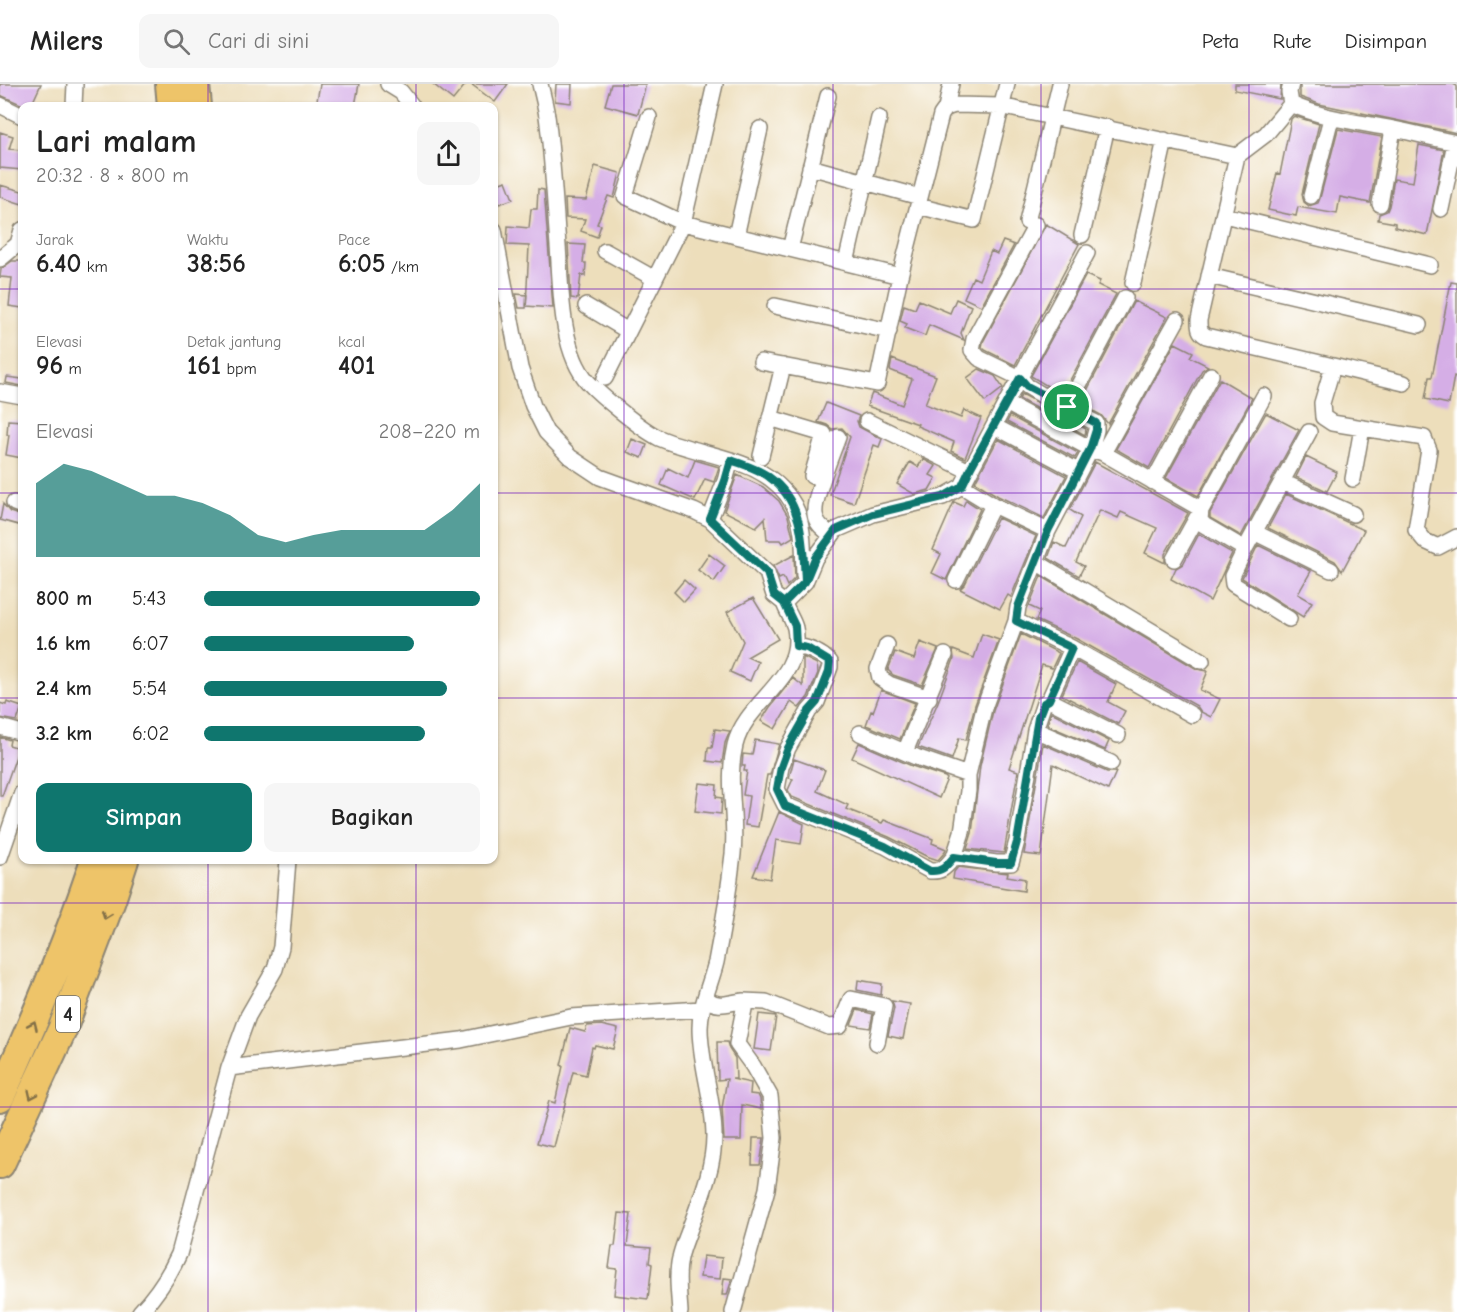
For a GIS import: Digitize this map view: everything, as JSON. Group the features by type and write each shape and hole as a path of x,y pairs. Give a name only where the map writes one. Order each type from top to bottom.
{"highway":[{"path":"170,84 172,102"},
{"path":"195,84 197,102"},
{"name":"4","path":"0,1097 35,1020 94,864"},
{"name":"4","path":"0,1164 62,1030 123,864"}],"street":[{"path":"74,102 75,84"},
{"path":"540,84 548,121 563,311 572,357 588,382 638,424 659,438 731,460 769,476 782,488 794,505 799,518 805,582"},
{"path":"605,378 682,223 715,84"},
{"path":"761,362 877,384 900,276 951,84"},
{"path":"810,167 865,182 974,220 1007,84"},
{"path":"1060,84 1031,223 972,345 972,350 979,357 1020,378 1027,386 1096,423 1097,451"},
{"path":"1291,84 1289,92 1291,104 1266,134 1237,156 1199,320 1201,333 1404,383"},
{"path":"398,87 409,102"},
{"path":"790,249 828,96"},
{"path":"1291,104 1331,118 1456,143 1441,209"},
{"path":"0,105 18,114"},
{"path":"946,108 955,105 1002,106 1237,156"},
{"path":"649,117 626,196 682,223 900,276"},
{"path":"846,263 879,118"},
{"path":"1311,196 1331,118"},
{"path":"1082,235 1107,127"},
{"path":"736,236 760,129"},
{"path":"1380,204 1393,129"},
{"path":"1133,283 1165,140"},
{"path":"1224,214 1430,265"},
{"path":"0,259 18,244"},
{"path":"498,251 520,368 533,406 546,432 570,457 600,477 710,519 767,573 774,595 784,603 795,626 796,646 791,665 777,685 754,709 742,726 735,744 730,777 733,852 716,962 704,1004 700,1042 712,1107 714,1136 710,1169 680,1257 678,1285 680,1312"},
{"path":"605,251 655,279"},
{"path":"784,603 805,582 815,558 836,530 873,514 943,497 962,486 1087,253"},
{"path":"1209,276 1419,325"},
{"path":"1067,407 1125,298"},
{"path":"586,306 628,331"},
{"path":"775,306 889,331"},
{"path":"796,646 807,648 822,656 830,662 830,667 817,702 809,711 788,748 781,767 777,789 785,806 885,846 930,871 939,872 954,857 962,832 968,775 984,708 1016,621 1018,607 1048,531 1078,471 1097,451 1177,320"},
{"path":"761,456 783,366"},
{"path":"1333,366 1322,403 1323,417 1332,423 1424,438 1429,450 1416,530 1425,541 1438,547 1457,537"},
{"path":"1153,482 1211,375"},
{"path":"0,392 18,395"},
{"path":"1174,559 1264,396"},
{"path":"1006,403 1201,509"},
{"path":"770,418 824,434 812,477"},
{"path":"867,421 969,471"},
{"path":"994,426 1078,471"},
{"path":"1353,479 1362,428"},
{"path":"1289,619 1233,584 1234,571 1309,432"},
{"path":"831,536 818,525 814,513 838,437"},
{"path":"710,519 731,460"},
{"path":"1283,482 1353,514"},
{"path":"962,486 993,505 1048,531"},
{"path":"956,580 993,505"},
{"path":"1201,509 1200,520 1204,525 1245,549"},
{"path":"1254,532 1331,570"},
{"path":"1036,562 1202,661"},
{"path":"1016,621 1072,648 1192,715"},
{"path":"887,645 878,669 880,678 889,684 928,698"},
{"path":"954,857 1011,863 1017,842 1035,730 1044,703 1049,700 1072,648"},
{"path":"905,753 945,655"},
{"path":"1049,700 1118,735"},
{"path":"0,727 18,732"},
{"path":"1035,730 1111,763"},
{"path":"860,733 905,753 968,775"},
{"path":"0,857 18,805"},
{"path":"140,1312 170,1275 179,1254 229,1068 248,1016 274,969 281,947 288,864"},
{"path":"229,1068 461,1040 571,1017 712,1003 723,1005 744,1001 766,1002 829,1026 840,1026 851,999 884,1006 877,1042"},
{"path":"733,1312 766,1189 774,1138 770,1096 737,1044 746,1009 744,1001"}],"building":[{"path":"0,84 41,84 33,102 18,103 0,95"},
{"path":"320,84 359,84 356,102 317,102"},
{"path":"433,84 466,84 453,100"},
{"path":"471,84 508,84 495,102"},
{"path":"556,84 572,84 571,103 555,101"},
{"path":"611,84 646,84 638,114 605,105"},
{"path":"1235,84 1281,84 1280,99 1235,90"},
{"path":"1300,84 1453,84 1457,86 1457,133 1319,104 1300,97"},
{"path":"1294,116 1319,124 1302,194 1304,202 1309,206 1318,203 1320,198 1338,129 1382,137 1370,203 1340,197 1337,214 1298,207 1296,216 1268,210 1277,173 1280,174 1291,119"},
{"path":"0,132 13,136 9,149 18,150 18,170 0,168"},
{"path":"1419,145 1444,150 1427,235 1395,227 1395,223 1378,220 1379,214 1387,211 1389,206 1394,179 1413,182"},
{"path":"595,166 620,173 614,198 608,196 597,224 601,225 597,237 581,231 585,219 566,218 565,199 586,200"},
{"path":"506,181 513,199 498,205 498,184"},
{"path":"0,185 18,190 18,203 0,197"},
{"path":"538,189 544,190 553,308 526,306 529,246 507,245 508,226 529,228 531,209 537,209"},
{"path":"1046,224 1079,244 1015,365 985,350 982,347 983,342"},
{"path":"1003,241 1014,245 981,306 964,298 973,277 979,280 991,251 997,254"},
{"path":"568,244 585,245 583,263 586,263 585,276 581,275 578,299 571,298"},
{"path":"12,261 18,261 18,307 9,306 12,278 0,277 1,269"},
{"path":"1086,275 1100,281 1098,285 1116,294 1062,395 1031,376"},
{"path":"1451,282 1457,283 1457,377 1454,376 1449,404 1425,399 1429,377 1432,377"},
{"path":"516,294 527,295 526,308 519,308"},
{"path":"956,299 971,306 961,333 964,340 929,325 925,336 905,328 907,324 900,321 904,305 915,309 919,300 950,313"},
{"path":"1134,301 1167,317 1108,424 1101,415 1080,404"},
{"path":"1175,343 1193,352 1190,357 1208,366 1202,370 1149,468 1116,449"},
{"path":"892,359 936,376 925,404 961,418 964,410 981,418 965,458 951,451 954,442 917,426 918,424 867,406 872,393 902,405 912,379 890,370"},
{"path":"979,369 995,376 1003,388 985,402 967,378"},
{"path":"7,377 18,378 18,385 6,383"},
{"path":"1220,379 1252,398 1198,496 1166,478"},
{"path":"1022,394 1086,429 1085,435 1019,399"},
{"path":"826,403 859,416 857,421 859,427 882,439 879,447 874,445 854,503 830,495 850,437 842,428 832,429 818,422"},
{"path":"1266,413 1299,430 1241,536 1210,518 1210,513"},
{"path":"1010,416 1078,453 1075,458 1007,422"},
{"path":"8,420 18,421 18,457 6,455 9,435 7,435"},
{"path":"632,439 647,445 642,458 627,452"},
{"path":"998,439 1066,476 1044,518 975,482"},
{"path":"1306,457 1337,472 1327,491 1296,477"},
{"path":"923,459 936,466 930,475 936,478 929,490 914,494 897,484 910,462 918,467"},
{"path":"695,460 719,467 714,482 705,479 695,500 661,485 668,468 688,478"},
{"path":"1095,462 1188,513 1165,554 1165,563 1145,553 1157,528 1121,512 1118,518 1100,510 1076,562 1084,566 1079,576 1048,558 1054,542 1066,548 1081,517 1070,510"},
{"path":"737,475 763,487 779,501 788,516 793,537 783,543 781,540 767,540 765,518 756,527 724,511"},
{"path":"1286,494 1364,530 1342,571 1335,561 1268,528"},
{"path":"966,500 980,509 946,580 932,573 941,554 933,550 954,502 963,506"},
{"path":"3,504 10,512 18,515 18,525 0,520"},
{"path":"998,518 1036,536 1011,597 1008,595 1000,609 960,589 965,584"},
{"path":"1199,534 1232,553 1210,601 1171,579 1176,568 1183,564"},
{"path":"1258,545 1311,571 1298,594 1312,602 1303,617 1242,578"},
{"path":"709,554 725,566 714,582 698,570"},
{"path":"794,555 795,578 787,586 783,577 779,579 773,566"},
{"path":"1041,576 1197,669 1208,671 1200,690 1220,699 1211,717 1201,712 1197,706 1077,639 1036,620 1040,611 1029,606"},
{"path":"684,580 695,590 684,602 674,592"},
{"path":"753,598 778,639 747,657 758,662 750,681 730,672 743,641 727,612"},
{"path":"982,634 999,640 975,705 966,740 959,738 952,759 918,747 954,659 953,650 974,658"},
{"path":"1021,634 1059,653 1052,668 1042,665 1009,768 1018,771 1004,853 967,849 972,833 980,766 993,711"},
{"path":"920,642 938,649 922,685 893,675 888,670 895,652 914,659"},
{"path":"803,657 817,664 818,673 808,697 799,708 791,702 775,729 761,721 793,678 803,686"},
{"path":"1077,662 1116,684 1108,702 1125,711 1118,724 1062,695"},
{"path":"881,690 915,703 900,739 866,725"},
{"path":"7,702 18,706 17,721 0,718 0,703 6,705"},
{"path":"1051,712 1109,741 1105,750 1047,725"},
{"path":"715,729 730,731 725,743 722,763 707,761 708,748 712,748"},
{"path":"0,737 10,740 9,745 18,748 18,751 2,796 0,796"},
{"path":"755,740 779,744 770,775 767,775 758,827 745,825 749,796 743,795 747,771 744,771 745,766 742,766 743,754 752,755"},
{"path":"859,743 912,766 945,777 947,779 939,798 852,758"},
{"path":"1043,744 1107,772 1116,772 1108,790 1053,764 1041,856 1024,854"},
{"path":"794,759 825,770 817,791 848,805 846,809 882,823 884,820 933,839 932,843 946,849 945,852 938,860 926,856 889,837 792,797 788,790 793,779 789,778"},
{"path":"699,783 717,785 716,797 722,798 721,814 695,811"},
{"path":"779,812 804,824 801,844 776,840 770,879 753,876"},
{"path":"958,867 1008,873 1007,876 1025,879 1024,891 953,879"},
{"path":"858,980 882,984 881,995 857,990"},
{"path":"892,1001 910,1004 903,1039 888,1036 894,1008"},
{"path":"857,1010 873,1014 870,1028 851,1025"},
{"path":"759,1014 776,1016 771,1051 754,1049"},
{"path":"601,1025 618,1029 613,1049 595,1045 594,1048 592,1047 586,1075 573,1072 554,1147 537,1143 549,1101 555,1103 570,1028 585,1032 587,1026"},
{"path":"717,1042 727,1042 735,1058 736,1079 732,1079 751,1083 750,1094 758,1095 760,1099 761,1109 742,1105 741,1140 724,1140 722,1108 727,1079 718,1080"},
{"path":"753,1138 764,1138 760,1165 752,1165"},
{"path":"619,1213 631,1214 627,1246 651,1248 649,1263 652,1264 648,1299 614,1295 617,1269 609,1268 612,1246 615,1246"},
{"path":"703,1256 722,1258 720,1279 700,1277"},
{"path":"724,1278 732,1279 727,1295 722,1295"}],"route":[{"path":"1067,407 1027,386 1020,378 962,486 943,497 873,514 836,530 815,558 805,582 784,603 774,595 767,573 710,519 731,460 769,476 782,488 794,505 799,518 805,582 784,603 795,626 796,646 807,648 830,662 829,672 817,702 809,711 788,748 781,767 777,789 785,806 885,846 930,871 939,872 954,857 1011,863 1015,855 1038,718 1044,703 1049,700 1072,648 1016,621 1018,607 1048,531 1090,449 1096,430 1096,423 1067,407"}]}
